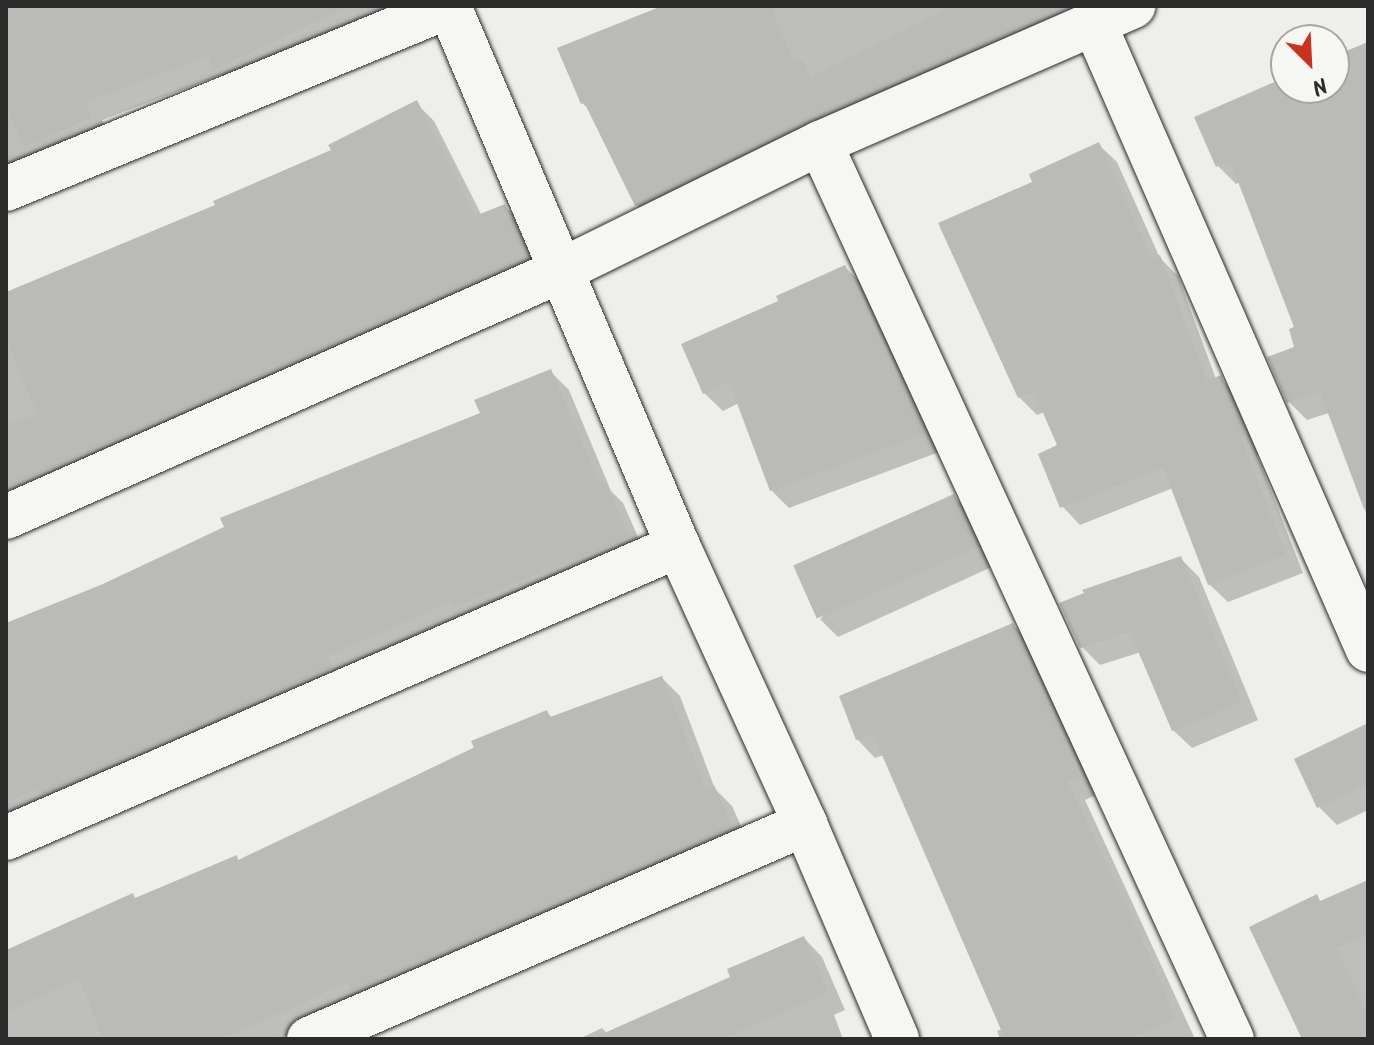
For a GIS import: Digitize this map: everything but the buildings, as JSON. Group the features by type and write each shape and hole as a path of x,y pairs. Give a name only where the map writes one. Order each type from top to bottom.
{"street":[{"path":"6,189 449,6 678,546 805,824 897,1039"},
{"path":"6,517 560,271 820,143 1133,6"},
{"path":"1094,23 1368,650"},
{"path":"820,143 1232,1039"},
{"path":"6,838 678,546"},
{"path":"309,1039 805,824"}]}
